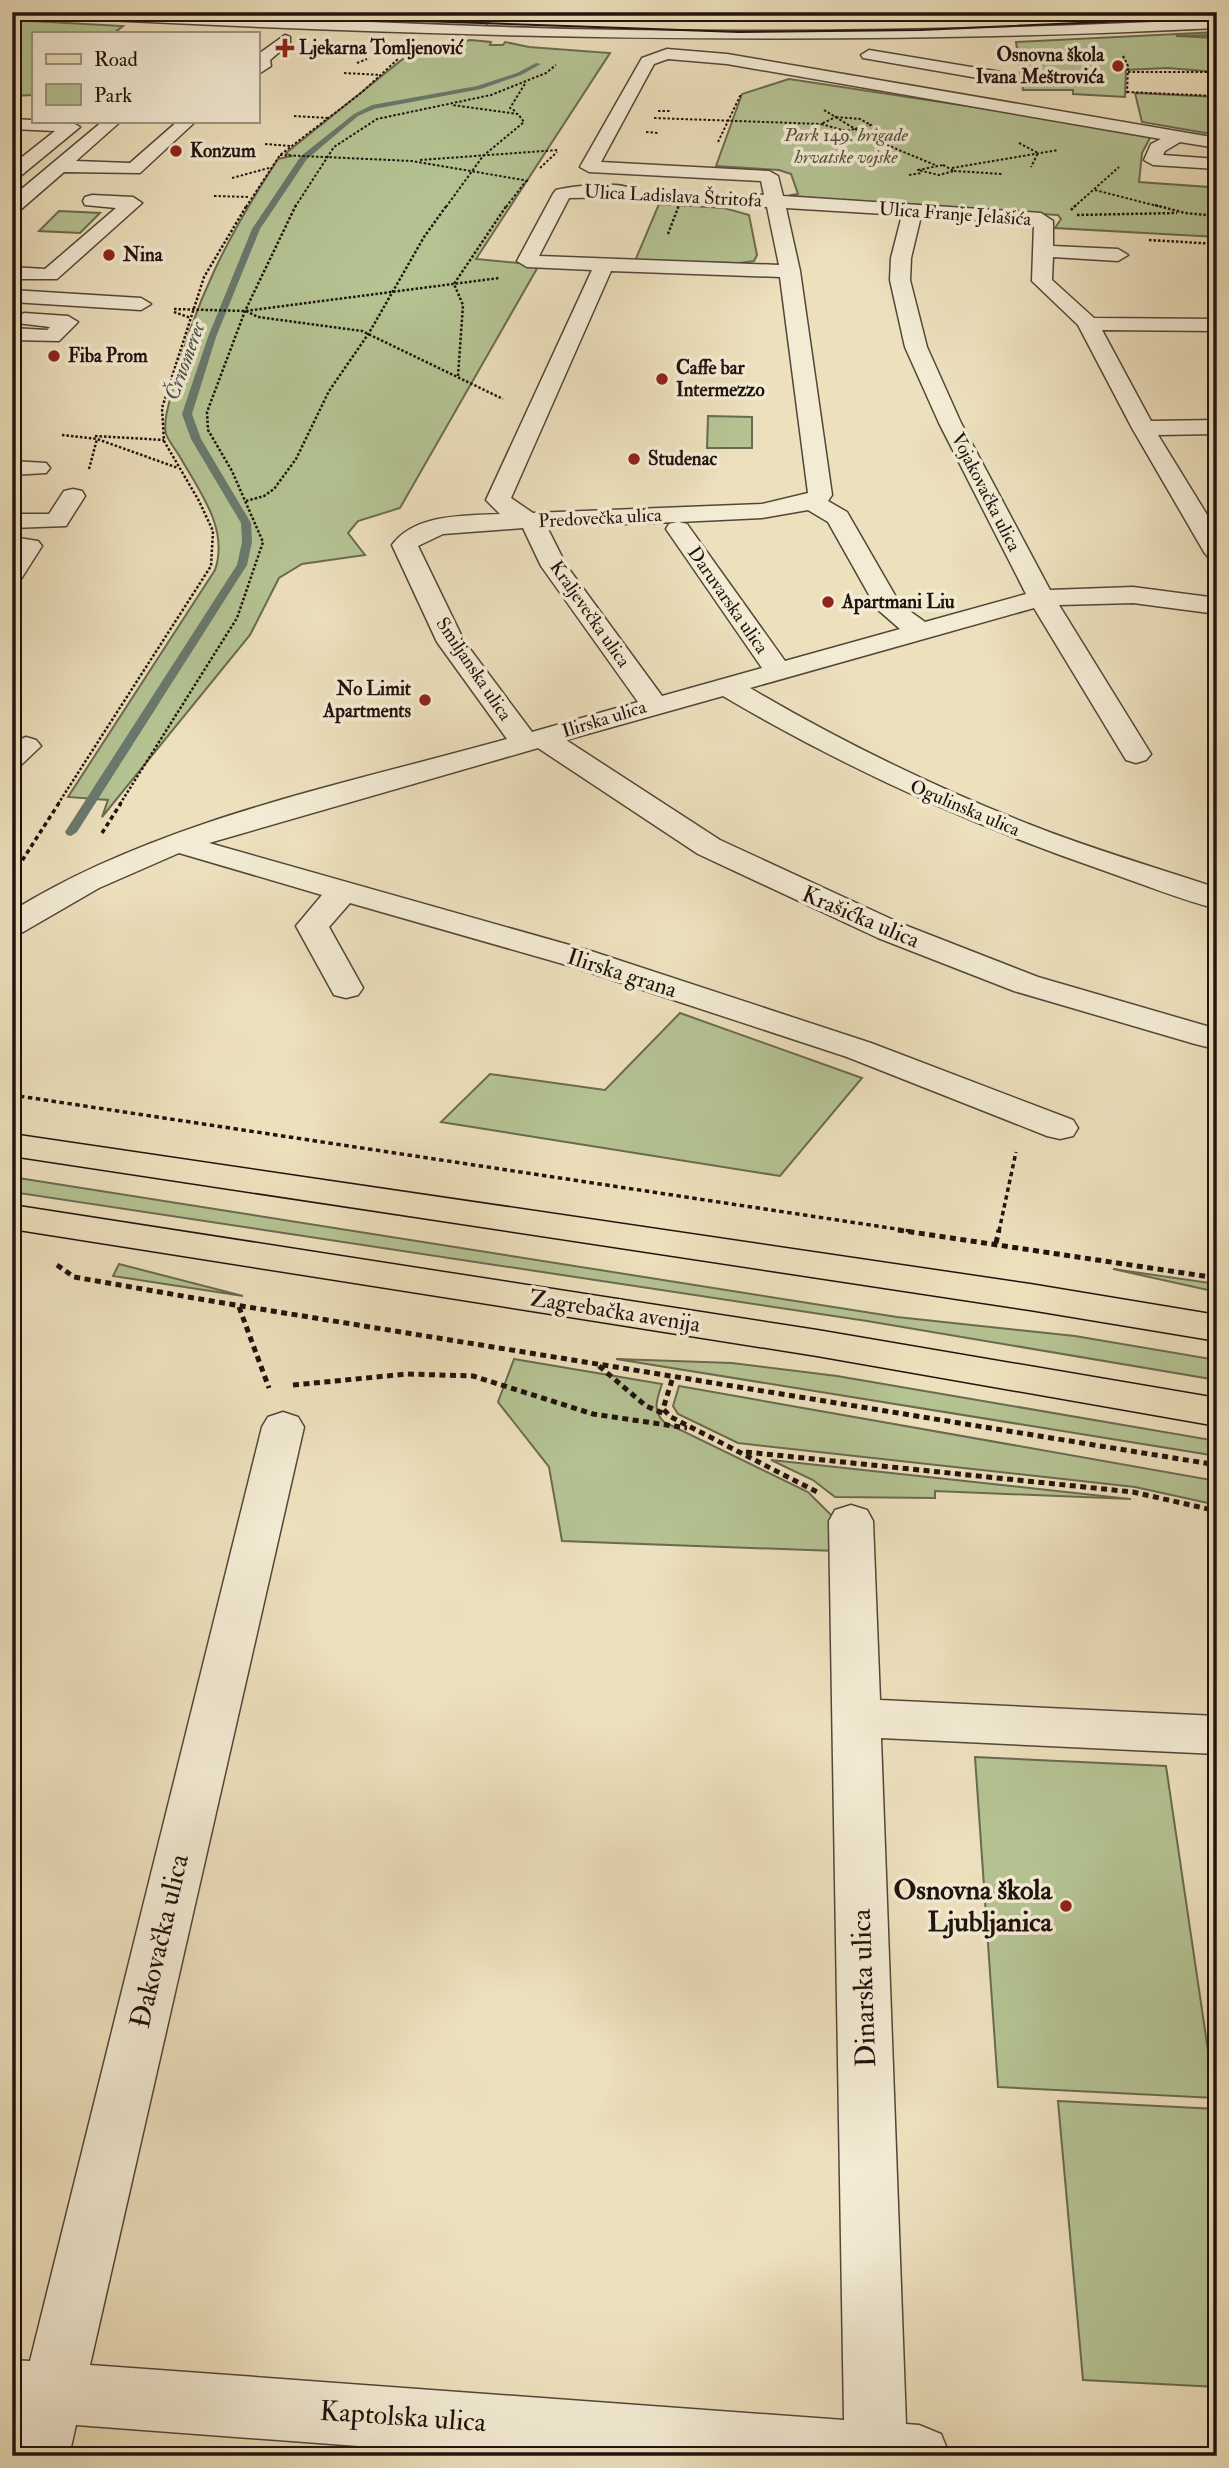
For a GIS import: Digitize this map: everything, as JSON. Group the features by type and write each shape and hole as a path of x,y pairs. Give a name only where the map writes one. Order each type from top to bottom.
{"main road":[{"path":"12,1145 1030,1297 1217,1328"},
{"name":"Zagrebačka avenija","path":"12,1217 803,1341 1217,1412"}],"street":[{"path":"29,12 541,41 566,48 652,37 925,36 1217,23"},
{"path":"515,16 920,21 1130,12"},
{"path":"1185,25 1204,12 1217,15"},
{"path":"209,32 222,21"},
{"path":"586,48 652,37"},
{"path":"259,68 265,63 260,61 285,40"},
{"path":"780,68 820,55 849,52 1001,77"},
{"name":"Ulica Ladislava Štritofa","path":"733,199 775,201 769,176 589,167 652,57 691,55 780,68"},
{"path":"780,68 1217,143"},
{"path":"12,207 112,122"},
{"path":"60,166 134,169 187,122"},
{"path":"12,124 71,127 12,174"},
{"path":"1178,136 1157,148 1153,167 1217,164"},
{"path":"601,145 626,146"},
{"name":"Ulica Ladislava Štritofa","path":"651,193 579,190 562,194 527,261 790,271"},
{"path":"12,273 50,275 133,203 92,201"},
{"path":"775,201 790,271 820,495 812,502 838,517 890,609 918,631"},
{"name":"Ulica Franje Jelašića","path":"775,201 1034,217 1044,221 1042,281 1048,289 1080,313 1088,324 1143,428 1213,538"},
{"name":"Vojakovačka ulica","path":"914,210 901,258 900,280 916,347 950,423 1041,598 1136,754"},
{"path":"1042,251 1118,255"},
{"path":"532,521 516,516 498,500 604,265"},
{"path":"12,296 140,306"},
{"path":"12,319 68,322 52,337 21,335 12,349"},
{"path":"1088,324 1217,325"},
{"path":"1143,428 1217,427"},
{"path":"12,468 38,468"},
{"path":"12,520 57,521 74,496"},
{"name":"Predovečka ulica","path":"408,556 405,545 422,531 470,523 762,511 812,502"},
{"name":"Kraljevečka ulica","path":"532,521 554,566 654,705"},
{"name":"Daruvarska ulica","path":"678,529 778,671"},
{"path":"12,545 29,545 12,574"},
{"name":"Smiljanska ulica","path":"408,556 451,642 533,741"},
{"name":"Ilirska ulica","path":"12,925 85,881 176,843 654,705 727,687 1041,598 1133,595 1217,606"},
{"name":"Ogulinska ulica","path":"727,687 804,732 929,794 1023,833 1217,899"},
{"name":"Krašićka ulica","path":"533,741 709,847 890,931 1026,984 1207,1037"},
{"name":"Ilirska grana","path":"176,843 582,959 859,1050 1060,1128"},
{"path":"344,890 312,926 346,988"},
{"name":"Đakovačka ulica","path":"38,2456 33,2391 276,1407"},
{"name":"Dinarska ulica","path":"851,1521 856,1718 890,2455"},
{"path":"856,1718 1217,1735"},
{"name":"Kaptolska ulica","path":"33,2391 890,2455"}],"path":[{"path":"98,839 237,618 263,542 246,501 208,430 206,412 245,311 302,193 334,147 377,120 491,94 526,82 545,74 566,48"},
{"path":"18,867 211,566 216,551 213,529 197,492 164,440 162,408 204,277 250,197 280,155 405,54"},
{"path":"1128,72 1217,72"},
{"path":"344,73 382,75"},
{"path":"246,501 264,496 274,489 296,459 329,391 369,333 424,237 483,156 524,122 519,114 510,108 526,82"},
{"path":"1127,92 1217,96"},
{"path":"446,104 519,114"},
{"path":"649,118 653,110"},
{"path":"294,116 329,118"},
{"path":"666,119 821,124 834,130 856,130 869,127 870,122 836,117 821,124"},
{"path":"642,132 645,125"},
{"path":"856,130 901,153 920,157 934,165 1002,174"},
{"path":"1018,143 1038,153"},
{"path":"292,146 265,144 280,155 412,161 559,150"},
{"path":"934,165 918,170 939,175 953,169 1064,149"},
{"path":"1031,167 1038,153"},
{"path":"1128,160 1066,215 1185,213 1217,216"},
{"path":"412,161 536,182"},
{"path":"232,178 270,167"},
{"path":"1094,190 1185,213"},
{"path":"214,196 250,197"},
{"path":"1148,240 1217,244"},
{"path":"166,309 245,311 505,277"},
{"path":"245,311 258,317 369,333 499,397 539,411"},
{"path":"62,435 164,440"},
{"path":"84,436 180,468"},
{"path":"12,1101 14,1095 1217,1278"},
{"path":"996,1243 1025,1115"},
{"path":"52,1264 74,1277 239,1307 672,1380 1217,1465"},
{"path":"239,1307 276,1407 407,1374 473,1376 593,1414 687,1427"},
{"path":"599,1366 646,1406 746,1452 813,1488 851,1521"},
{"path":"666,1415 665,1401 672,1380"},
{"path":"746,1452 1133,1492 1217,1511"}],"green space":[{"path":"94,12 308,12 491,19 484,29"},
{"path":"626,12 880,17 1081,12 879,19 665,16"},
{"path":"12,20 123,26 115,32 32,32 32,95 12,96"},
{"name":"Osnovna škola Ivana Meštrovića","path":"1217,32 1217,35 1176,36 1217,38 1217,72 1167,68 1126,70 1125,97 1073,94 1073,90 1023,90 1016,42"},
{"path":"470,40 491,42 490,45 503,45 505,42 529,47 610,53 476,259 539,265 400,508 358,521 348,533 365,555 302,564 279,578 250,635 102,817 108,800 68,797 215,570 218,540 215,525 165,429 191,329 228,242 278,159 291,156 286,153 409,54"},
{"name":"Park 149. brigade hrvatske vojske","path":"789,79 1152,134 1142,153 1139,182 1209,187 1211,216 1217,217 1217,237 1055,228 1061,219 1058,215 804,200 792,195 798,194 791,174 779,170 716,166 742,94"},
{"path":"1135,93 1217,97 1217,135 1142,122"},
{"path":"659,204 724,208 749,215 757,255 754,261 635,261"},
{"path":"59,211 100,213 80,233 39,231"},
{"path":"708,416 752,417 752,448 707,448"},
{"path":"680,1013 862,1078 780,1176 441,1122 490,1074 605,1090"},
{"path":"12,1177 897,1317 1075,1336 1217,1360 1217,1380 867,1321 12,1192"},
{"path":"119,1264 243,1296 113,1276"},
{"path":"1113,1269 1217,1284 1217,1292"},
{"path":"514,1359 662,1384 657,1409 664,1422 808,1492 834,1518 835,1551 562,1541 549,1467 498,1402"},
{"path":"616,1359 732,1363 837,1376 1217,1441 1217,1456"},
{"path":"679,1386 1217,1481 1217,1505 1135,1487 738,1443 678,1414 673,1406"},
{"path":"771,1460 1129,1499 935,1491 935,1498 835,1497 813,1480"},
{"path":"975,1757 1166,1766 1215,2098 998,2087"},
{"path":"1058,2101 1217,2109 1217,2387 1083,2380"}],"waterway":[{"name":"Črnomerec","path":"71,832 242,565 247,542 246,523 196,439 187,414 212,337 256,229 304,158 356,115 372,107 478,88 499,82 538,64"}],"tram line":[{"path":"165,12 739,32 920,30 1217,17"}],"place":[{"name":"Ljekarna Tomljenović","path":"285,48"},
{"name":"Osnovna škola Ivana Meštrovića","path":"1118,66"},
{"name":"Konzum","path":"176,151"},
{"name":"Nina","path":"109,255"},
{"name":"Fiba Prom","path":"54,356"},
{"name":"Caffe bar Intermezzo","path":"662,379"},
{"name":"Studenac","path":"634,459"},
{"name":"Apartmani Liu","path":"828,602"},
{"name":"No Limit Apartments","path":"425,700"},
{"name":"Osnovna škola Ljubljanica","path":"1066,1906"}]}
